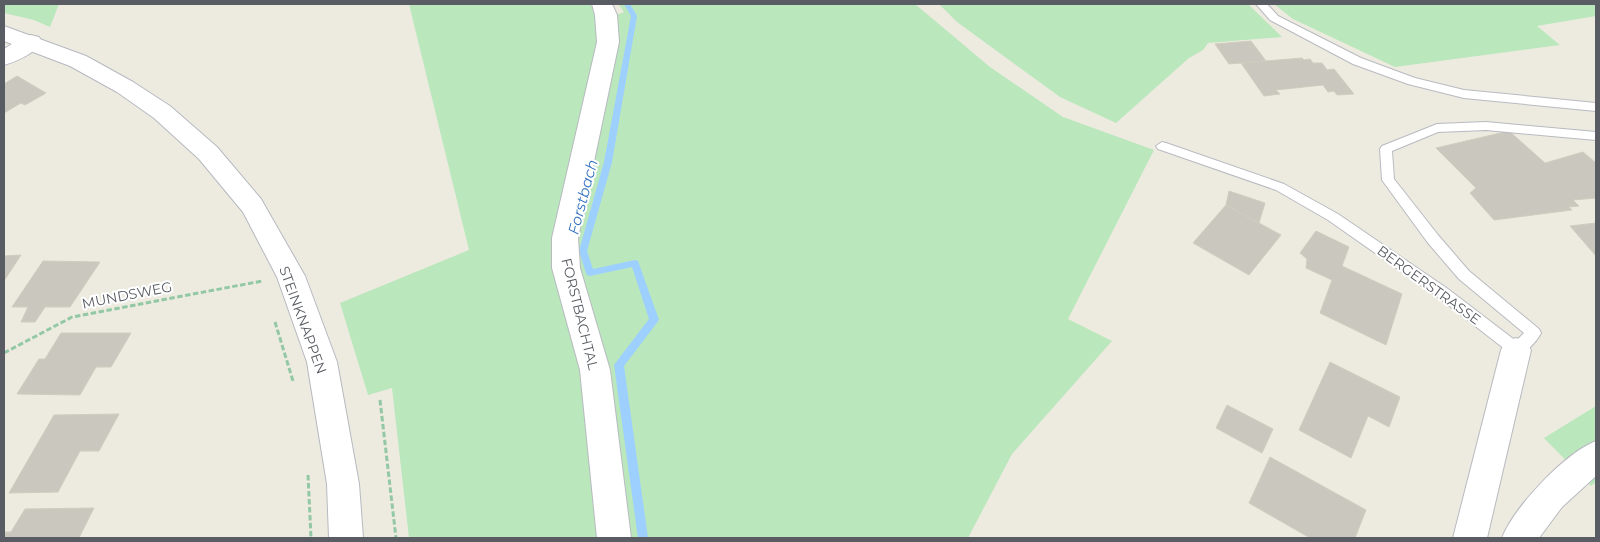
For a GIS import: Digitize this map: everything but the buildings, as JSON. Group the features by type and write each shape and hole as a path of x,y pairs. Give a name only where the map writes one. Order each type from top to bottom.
{"street":[{"name":"FORSTBACHTAL","path":"602,4 606,15 608,42 565,238 564,255 595,370 614,538"},
{"name":"STEINKNAPPEN","path":"4,33 31,42 86,66 125,87 162,112 208,154 252,206 291,276 322,362 343,484 346,538"},
{"path":"4,58 31,42"},
{"path":"1470,538 1516,350"},
{"path":"1519,538 1550,496 1596,456"}],"lane":[{"path":"1261,4 1274,18 1357,61 1412,81 1464,94 1596,107"},
{"path":"1516,350 1534,333 1464,275 1432,240 1388,180 1386,149 1437,128 1486,126 1596,136"},
{"name":"BERGERSTRASSE","path":"1162,146 1280,187 1333,217 1443,293 1516,350"}],"path":[{"path":"257,272 265,290"},
{"name":"MUNDSWEG","path":"4,354 72,317 262,280"},
{"path":"274,318 294,385"},
{"path":"380,400 396,538"},
{"path":"308,471 311,538"}],"green space":[{"path":"4,4 59,4 50,27 34,20 4,13"},
{"path":"409,4 590,4 601,21 624,12 618,4 915,4 990,67 1063,117 1154,150 1068,319 1112,341 1012,454 968,538 409,538 392,388 368,395 340,303 469,250"},
{"path":"939,4 1248,4 1282,37 1208,43 1203,50 1189,58 1116,123 1060,97 957,22"},
{"path":"1274,4 1596,4 1596,16 1537,26 1560,45 1395,67 1293,19"},
{"path":"1596,406 1596,482 1591,486 1544,438"}],"waterway":[{"name":"Forstbach","path":"627,4 634,16 608,162 583,251 590,273 635,263 654,320 619,365 643,538"}]}
